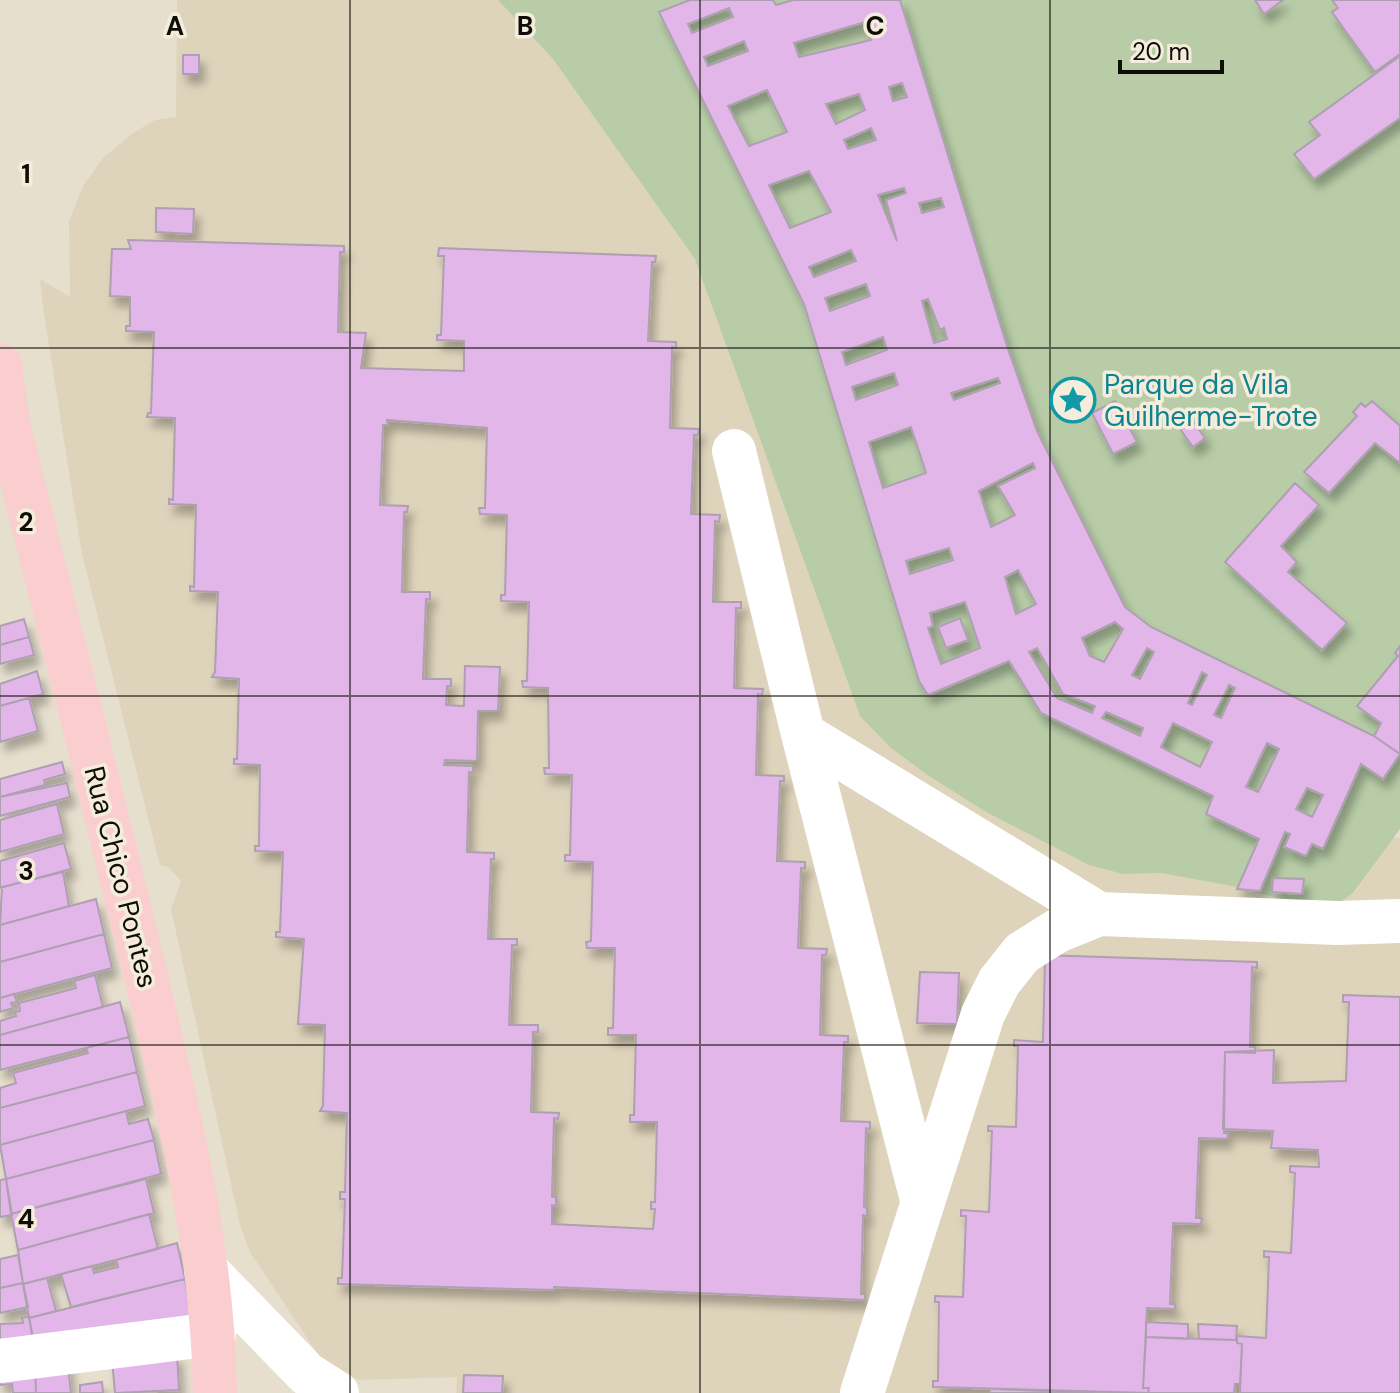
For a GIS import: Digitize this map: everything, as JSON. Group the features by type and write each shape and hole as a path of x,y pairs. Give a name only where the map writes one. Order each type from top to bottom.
{"main road":[{"name":"Rua Chico Pontes","path":"0,365 9,428 170,1076 206,1270 214,1334 215,1393"}],"lane":[{"path":"734,451 922,1200"},
{"path":"803,734 1099,914"},
{"path":"862,1393 983,1014 999,982 1022,953 1057,931 1099,914 1338,923 1400,921"},
{"path":"206,1270 307,1374 337,1393"},
{"path":"0,1361 214,1334"}],"shaded area":[{"path":"177,0 498,0 553,59 695,259 860,716 929,776 986,812 1089,865 1123,874 1161,873 1232,886 1273,895 1301,907 1355,892 1393,838 1400,837 1400,1393 456,1393 457,1377 359,1380 325,1365 250,1252 240,1225 171,909 181,881 168,867 160,865 81,549 43,307 40,279 70,297 69,221 83,186 103,158 133,133 155,120 176,117"}],"green space":[{"name":"Parque da Vila Guilherme-Trote","path":"498,0 1400,0 1400,829 1354,892 1328,911 1232,886 1161,873 1123,874 1089,865 986,812 929,776 891,748 860,716 695,259 553,59"}],"building":[{"path":"690,0 773,0 776,5 793,0 900,0 1007,346 1037,431 1125,607 1151,627 1374,736 1400,754 1383,779 1361,764 1323,849 1312,844 1306,856 1284,847 1290,834 1285,832 1260,891 1237,889 1259,839 1206,814 1213,796 1041,713 1009,661 928,695 919,681 804,304 659,12","holes":["729,8 733,17 692,33 688,24","865,22 871,40 799,57 794,43","744,41 748,51 708,66 704,57","902,83 907,97 893,101 889,87","767,90 787,132 749,146 728,106","859,94 865,110 836,124 826,104","871,128 876,140 848,149 844,140","809,171 831,212 790,228 769,185","904,188 906,193 886,200 897,241 878,195","941,198 944,207 922,213 919,203","851,250 856,261 814,277 809,267","866,284 870,296 830,311 825,298","928,299 940,330 944,328 947,339 934,343 922,301","883,337 887,350 846,365 842,352","894,373 898,385 856,400 852,387","998,378 1000,383 954,400 951,393","911,427 926,473 883,488 869,442","1033,463 1035,468 998,486 1015,515 991,527 979,491","949,548 953,560 910,574 906,561","1018,570 1036,604 1016,614 1005,577","960,618 968,640 946,648 938,627","1115,622 1123,629 1104,662 1090,656 1082,638","1037,648 1063,694 1095,706 1092,713 1057,698 1029,652","1147,648 1154,652 1140,679 1132,675","1202,672 1207,675 1192,705 1188,703","1229,685 1235,688 1221,718 1214,715","1106,712 1143,728 1140,736 1102,718","1173,723 1212,742 1200,767 1161,747","1267,743 1279,749 1258,792 1246,787","1307,788 1323,795 1312,817 1296,809"]},
{"path":"1255,0 1283,0 1264,14"},
{"path":"1332,0 1400,0 1400,54 1375,72 1332,12 1338,8"},
{"path":"183,55 199,55 199,74 183,74"},
{"path":"1400,56 1400,118 1314,179 1294,154 1320,135 1309,122"},
{"path":"156,208 194,209 193,234 156,232"},
{"path":"128,240 344,246 344,252 340,252 338,332 366,333 361,368 464,371 464,341 437,340 437,335 441,335 444,256 438,256 439,248 656,256 655,262 652,262 648,341 676,342 676,348 672,347 670,428 699,429 698,435 694,435 691,514 720,515 719,522 715,521 713,602 741,602 741,608 736,608 734,688 763,689 762,695 758,694 756,775 784,776 784,781 780,781 777,861 805,862 805,868 801,868 798,948 827,949 826,955 822,955 820,1035 848,1036 848,1042 844,1042 841,1121 870,1122 870,1129 866,1128 864,1207 867,1208 867,1216 863,1215 861,1294 865,1294 865,1300 554,1287 554,1290 338,1284 338,1278 342,1278 345,1199 340,1199 340,1192 345,1192 347,1113 320,1111 323,1106 325,1025 298,1024 304,939 276,937 276,932 280,932 283,852 255,851 255,846 259,846 260,765 234,764 234,759 237,759 239,679 212,677 215,672 218,592 190,591 190,586 194,587 196,505 169,504 169,499 173,500 175,418 147,417 151,413 154,332 126,331 126,326 130,326 130,297 110,296 112,249 131,249","holes":["387,420 487,428 485,508 479,508 480,514 507,515 505,595 501,595 501,601 529,602 527,681 522,681 523,687 548,688 549,768 544,768 545,774 572,775 570,855 565,855 565,861 593,862 591,941 586,942 587,948 615,948 613,1028 608,1028 608,1035 636,1035 634,1115 630,1115 630,1122 657,1122 655,1202 651,1202 651,1209 655,1209 653,1229 552,1224 552,1205 556,1206 556,1197 552,1197 554,1118 558,1119 559,1113 531,1112 533,1032 538,1032 538,1025 509,1025 512,945 517,945 517,939 488,939 491,859 494,859 494,853 467,852 469,772 473,772 473,766 444,765 445,760 477,761 478,711 498,711 500,667 465,666 464,706 446,705 447,686 451,686 451,679 423,679 426,599 430,599 430,592 402,592 404,512 407,512 408,506 380,505 383,425 388,425"]},
{"path":"1115,401 1137,442 1113,454 1092,413"},
{"path":"1372,401 1400,426 1400,463 1375,443 1329,493 1304,472 1357,416 1353,412 1361,403 1365,407"},
{"path":"1192,420 1205,438 1193,447 1180,429"},
{"path":"1295,483 1319,505 1281,546 1297,562 1288,572 1347,623 1322,650 1225,562"},
{"path":"965,602 980,648 941,664 928,628 933,626 930,613"},
{"path":"24,619 29,637 0,645 0,626"},
{"path":"29,637 34,655 0,664 0,645"},
{"path":"1400,646 1400,754 1374,736 1381,723 1357,706 1398,656 1395,653"},
{"path":"37,671 43,694 0,706 0,684"},
{"path":"29,698 38,731 0,742 0,706"},
{"path":"62,762 65,774 44,780 45,785 0,797 0,779"},
{"path":"67,783 70,797 0,816 0,797"},
{"path":"57,804 64,834 0,852 0,820"},
{"path":"64,843 71,869 0,888 0,861"},
{"path":"63,872 69,906 0,925 2,887"},
{"path":"1273,878 1304,879 1302,894 1272,892"},
{"path":"96,899 104,934 0,962 0,925"},
{"path":"104,934 112,968 0,998 0,962"},
{"path":"1041,955 1257,962 1257,968 1252,967 1250,1047 1255,1047 1255,1053 1225,1052 1224,1133 1228,1133 1227,1139 1199,1138 1196,1218 1202,1218 1201,1224 1173,1223 1170,1304 1175,1304 1175,1309 1147,1308 1143,1388 1149,1388 1148,1393 933,1387 933,1381 938,1381 939,1302 935,1302 935,1296 963,1297 966,1216 961,1216 961,1210 989,1212 992,1131 988,1131 988,1126 1016,1127 1018,1046 1014,1046 1014,1040 1043,1042 1045,962"},
{"path":"920,972 959,973 957,1024 917,1023"},
{"path":"95,975 103,1007 0,1035 0,1021 16,1016 15,1012 20,1011 19,1003 76,988 74,981"},
{"path":"14,994 17,1002 11,1003 13,1008 0,1012 0,998"},
{"path":"1343,995 1400,997 1400,1393 1240,1393 1242,1344 1237,1343 1237,1336 1266,1338 1269,1257 1264,1257 1264,1251 1291,1253 1295,1173 1290,1172 1290,1166 1319,1167 1318,1150 1271,1148 1273,1131 1223,1129 1225,1052 1274,1050 1273,1083 1346,1081 1349,1002 1343,1002"},
{"path":"120,1002 129,1037 0,1070 0,1035"},
{"path":"129,1037 137,1072 0,1108 0,1088 16,1083 13,1073 88,1053 86,1048"},
{"path":"137,1072 145,1106 0,1145 0,1108"},
{"path":"126,1111 129,1124 148,1119 154,1140 6,1179 0,1145"},
{"path":"154,1140 161,1174 11,1214 6,1179"},
{"path":"6,1179 12,1215 0,1217 0,1180"},
{"path":"146,1179 154,1213 18,1250 11,1214"},
{"path":"149,1214 158,1249 23,1284 18,1250"},
{"path":"177,1243 185,1279 71,1307 61,1274 92,1266 94,1273 118,1267 116,1260"},
{"path":"18,1255 23,1283 0,1288 0,1259"},
{"path":"47,1278 56,1311 29,1318 23,1284"},
{"path":"185,1279 193,1329 34,1345 29,1318"},
{"path":"23,1283 28,1307 0,1313 0,1288"},
{"path":"29,1316 34,1345 0,1348 0,1324 23,1323 22,1318"},
{"path":"1146,1322 1188,1324 1188,1339 1146,1337"},
{"path":"1198,1324 1237,1326 1236,1340 1199,1339"},
{"path":"1146,1337 1237,1340 1242,1344 1240,1384 1235,1384 1234,1393 1148,1393 1149,1388 1143,1388"},
{"path":"177,1354 179,1390 115,1393 112,1360"},
{"path":"67,1358 71,1393 36,1393 35,1363"},
{"path":"35,1363 36,1393 13,1393 12,1384 0,1385 0,1369"},
{"path":"464,1375 503,1376 502,1393 463,1393"},
{"path":"102,1382 103,1393 80,1393 80,1385"},
{"path":"990,1389 1071,1392 1094,1393 990,1393"}],"place":[{"name":"Parque da Vila Guilherme-Trote","path":"1073,400"}]}
